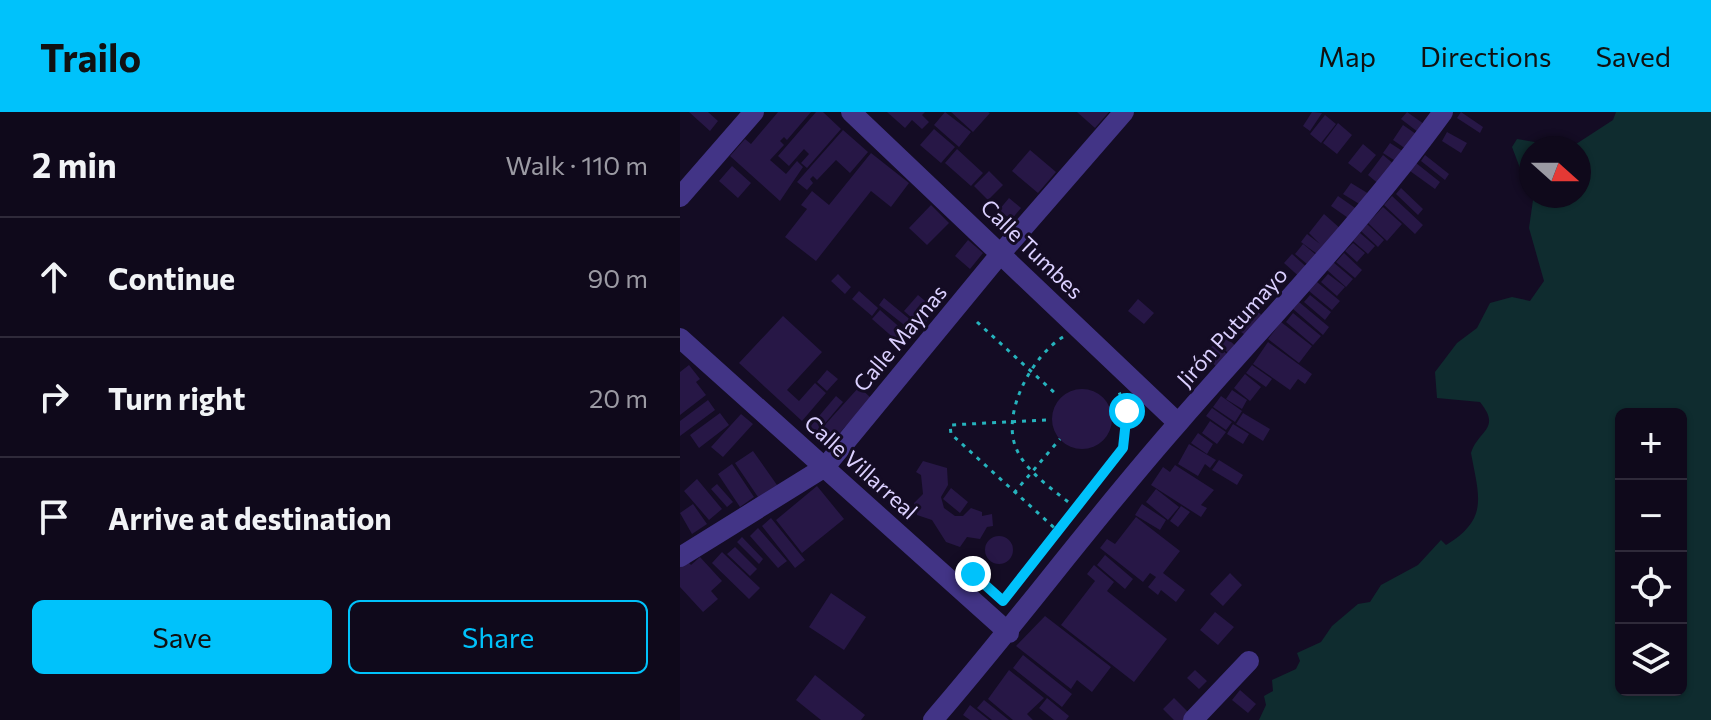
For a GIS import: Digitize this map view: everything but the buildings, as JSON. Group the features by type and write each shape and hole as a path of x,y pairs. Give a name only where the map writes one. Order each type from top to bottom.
{"street":[{"path":"680,197 754,112"},
{"name":"Calle Tumbes","path":"851,112 1002,252 1178,423"},
{"name":"Calle Maynas","path":"684,546 825,467 1002,252 1124,112"},
{"name":"Jirón Putumayo","path":"933,720 1009,633 1178,423 1395,179 1443,112"},
{"name":"Calle Villarreal","path":"680,338 1009,633"},
{"path":"1193,720 1249,661"}],"path":[{"path":"977,322 1056,394"},
{"path":"1072,344 1062,336 1030,370 1011,421 1016,449 1033,471 1077,509"},
{"path":"981,565 973,574 1003,601 1060,533 1123,448 1127,411 1117,388"},
{"path":"1046,420 950,425 951,434 1060,533"},
{"path":"1014,493 1060,439"}],"green space":[{"path":"1616,112 1711,112 1711,720 1259,720 1266,705 1264,696 1273,691 1272,680 1296,669 1300,661 1297,653 1321,642 1332,626 1358,604 1370,602 1381,585 1418,565 1441,540 1446,545 1460,535 1475,516 1478,495 1471,453 1489,424 1489,418 1480,402 1437,398 1435,372 1457,343 1477,328 1490,303 1512,297 1530,301 1544,281 1529,228 1532,208 1591,208 1591,136 1588,136 1613,120"},
{"path":"1519,139 1519,165 1512,147"}],"route":[{"path":"973,574 1003,601 1060,533 1123,448 1127,411"}]}
